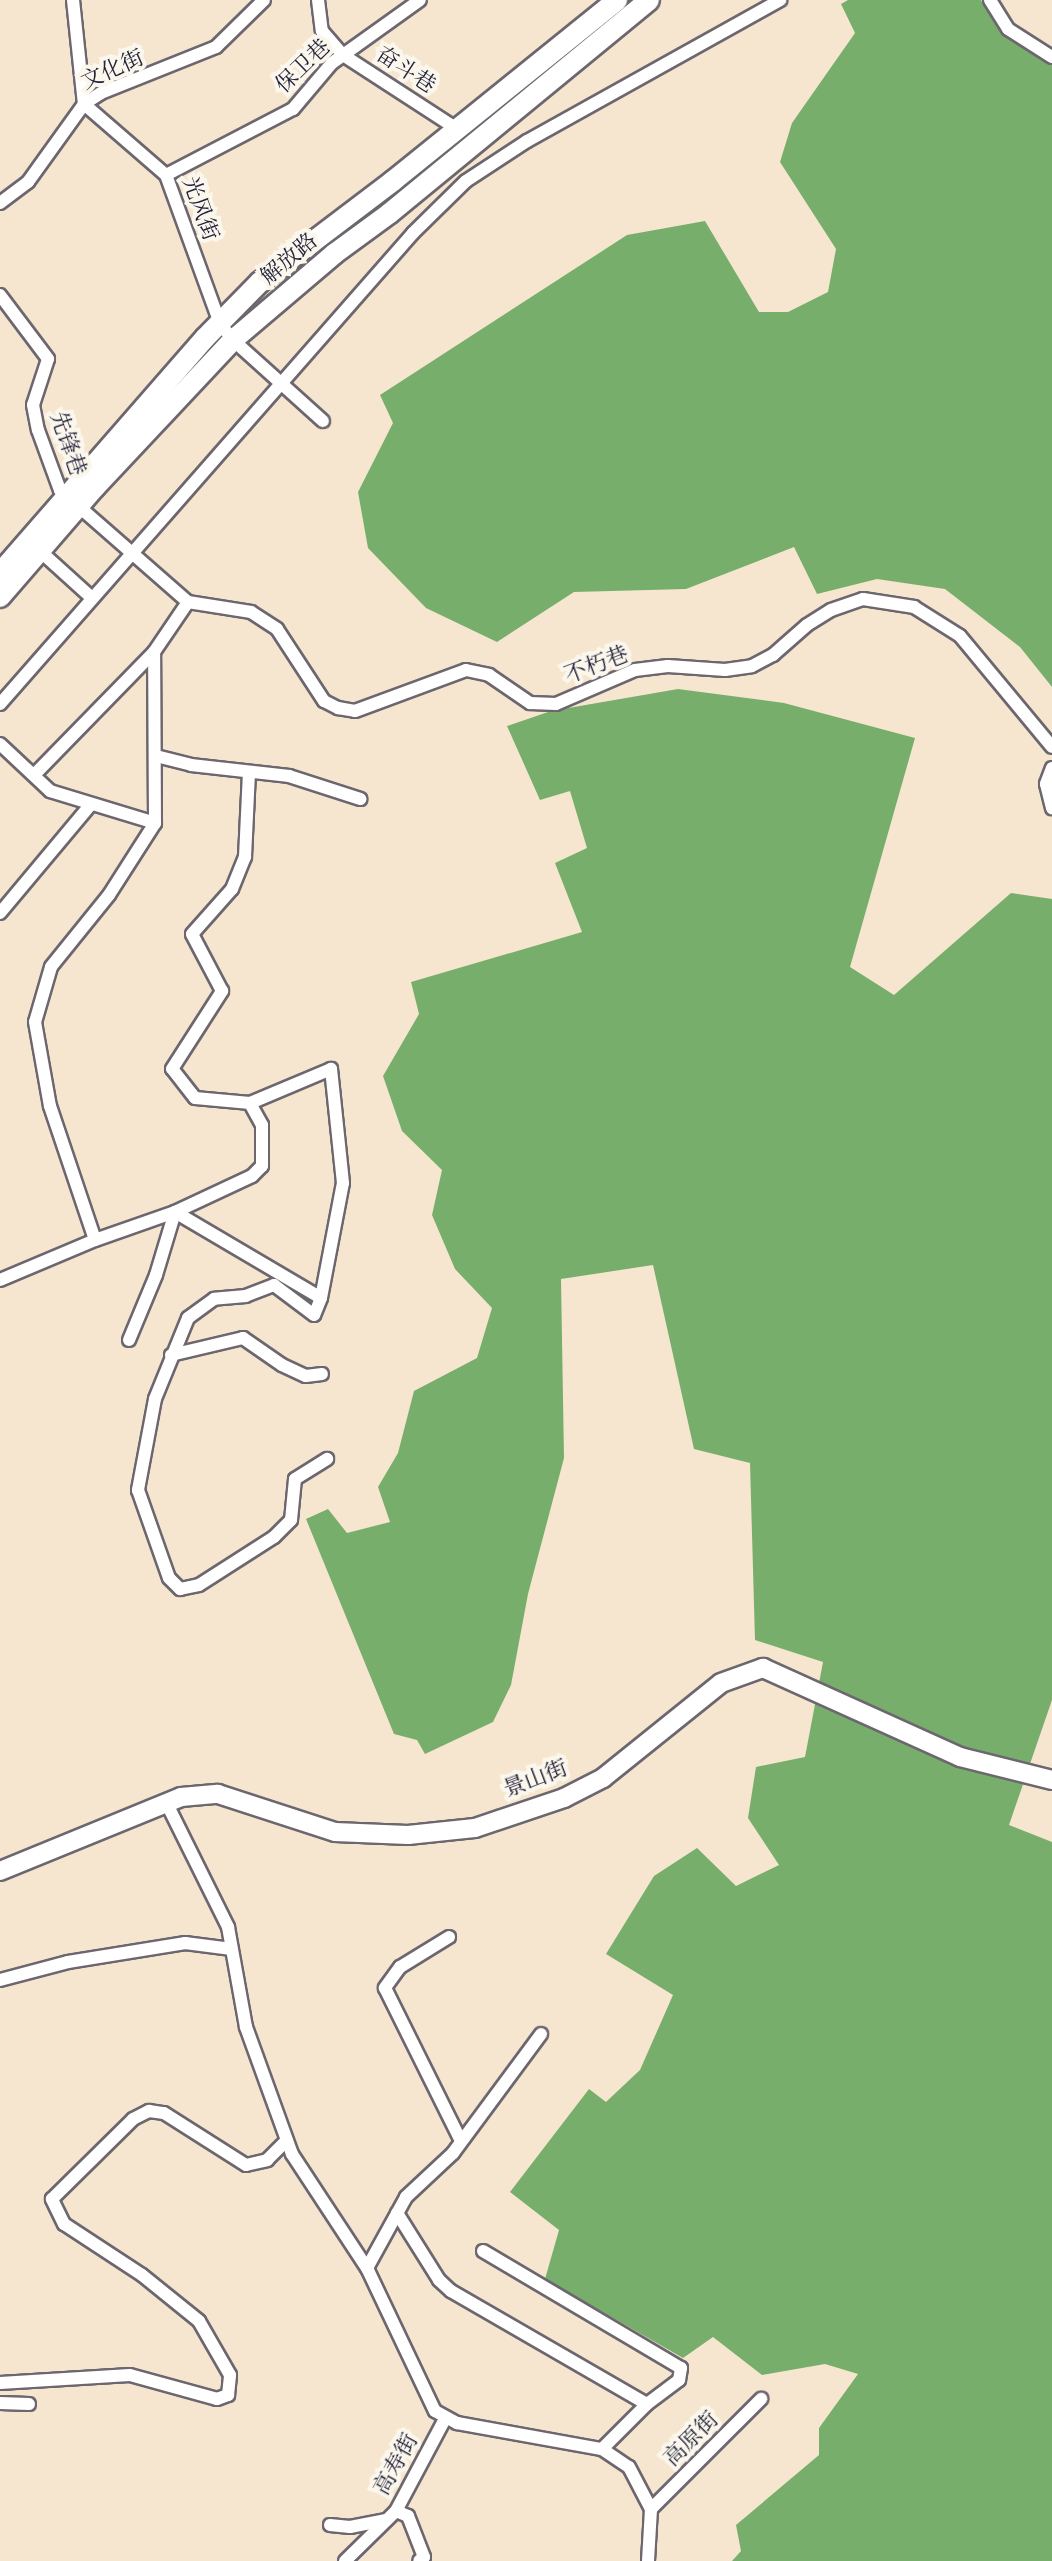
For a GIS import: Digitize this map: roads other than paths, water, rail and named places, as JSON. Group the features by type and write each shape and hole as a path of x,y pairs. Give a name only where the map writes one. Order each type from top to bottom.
{"main road":[{"name":"解放路","path":"0,597 40,551 73,501 220,323 260,282 617,0"},
{"name":"解放路","path":"0,573 233,340 334,254 390,213 649,0"}],"street":[{"path":"73,0 84,104"},
{"name":"文化街","path":"0,203 28,182 84,104 101,93 216,47 264,0"},
{"name":"奋斗巷","path":"318,0 322,31 343,55 457,129"},
{"name":"保卫巷","path":"166,175 293,109 343,55 420,0"},
{"path":"0,704 280,382 413,233 466,181 527,141 780,0"},
{"path":"990,0 1008,29 1052,57"},
{"name":"光风街","path":"84,104 166,175 220,323 233,340 323,421"},
{"name":"先锋巷","path":"0,295 48,359 33,405 42,442 60,490 73,501"},
{"path":"34,775 154,652 188,602 73,501"},
{"path":"40,551 92,598"},
{"name":"不朽巷","path":"188,602 251,612 277,629 324,701 355,711 423,683 466,670 489,675 530,703 556,704 635,670 668,666 725,670 752,666 773,655 807,625 831,610 863,599 914,607 960,636 1052,747"},
{"path":"95,1240 50,1106 35,1022 51,967 109,895 155,823 154,652"},
{"path":"0,744 50,791 155,823"},
{"path":"156,756 191,765 289,776 360,799"},
{"path":"1052,768 1046,784 1052,808"},
{"path":"249,772 245,857 232,889 192,934 222,991 172,1069 195,1098 250,1103 331,1069 343,1183 321,1298 314,1315 274,1285 246,1296 214,1299 188,1318 171,1355 155,1399 138,1490 169,1578 180,1589 215,1577 274,1537 291,1520 295,1479 327,1459"},
{"path":"0,913 91,804"},
{"path":"0,1280 95,1240 175,1212 252,1176 262,1166 262,1125 250,1103"},
{"path":"175,1212 321,1298"},
{"path":"129,1340 156,1275 175,1212"},
{"path":"171,1355 243,1338 282,1365 306,1376 322,1374"},
{"name":"景山街","path":"0,1871 181,1797 218,1794 335,1832 408,1835 475,1828 564,1798 603,1778 721,1683 763,1668 960,1757 1052,1780"},
{"path":"166,1802 228,1927 246,2027 292,2154 367,2268 435,2411 445,2419 602,2449 629,2467 651,2509 648,2561"},
{"path":"449,1937 400,1967 385,1988 461,2141"},
{"path":"0,1980 68,1962 174,1944 232,1949"},
{"path":"367,2268 406,2197 461,2141 541,2034"},
{"path":"0,2383 130,2375 217,2399 228,2395 230,2375 199,2321 142,2275 64,2224 52,2199 133,2119 149,2111 164,2113 246,2165 267,2160 287,2140"},
{"path":"397,2213 439,2280 451,2291 647,2404"},
{"path":"483,2251 681,2368 679,2380 647,2404 602,2449"},
{"name":"高原街","path":"651,2509 761,2399"},
{"path":"0,2403 29,2404"},
{"name":"高寿街","path":"345,2561 391,2515 445,2419"},
{"path":"330,2525 350,2527 391,2515 408,2516 424,2557 419,2561"}]}
